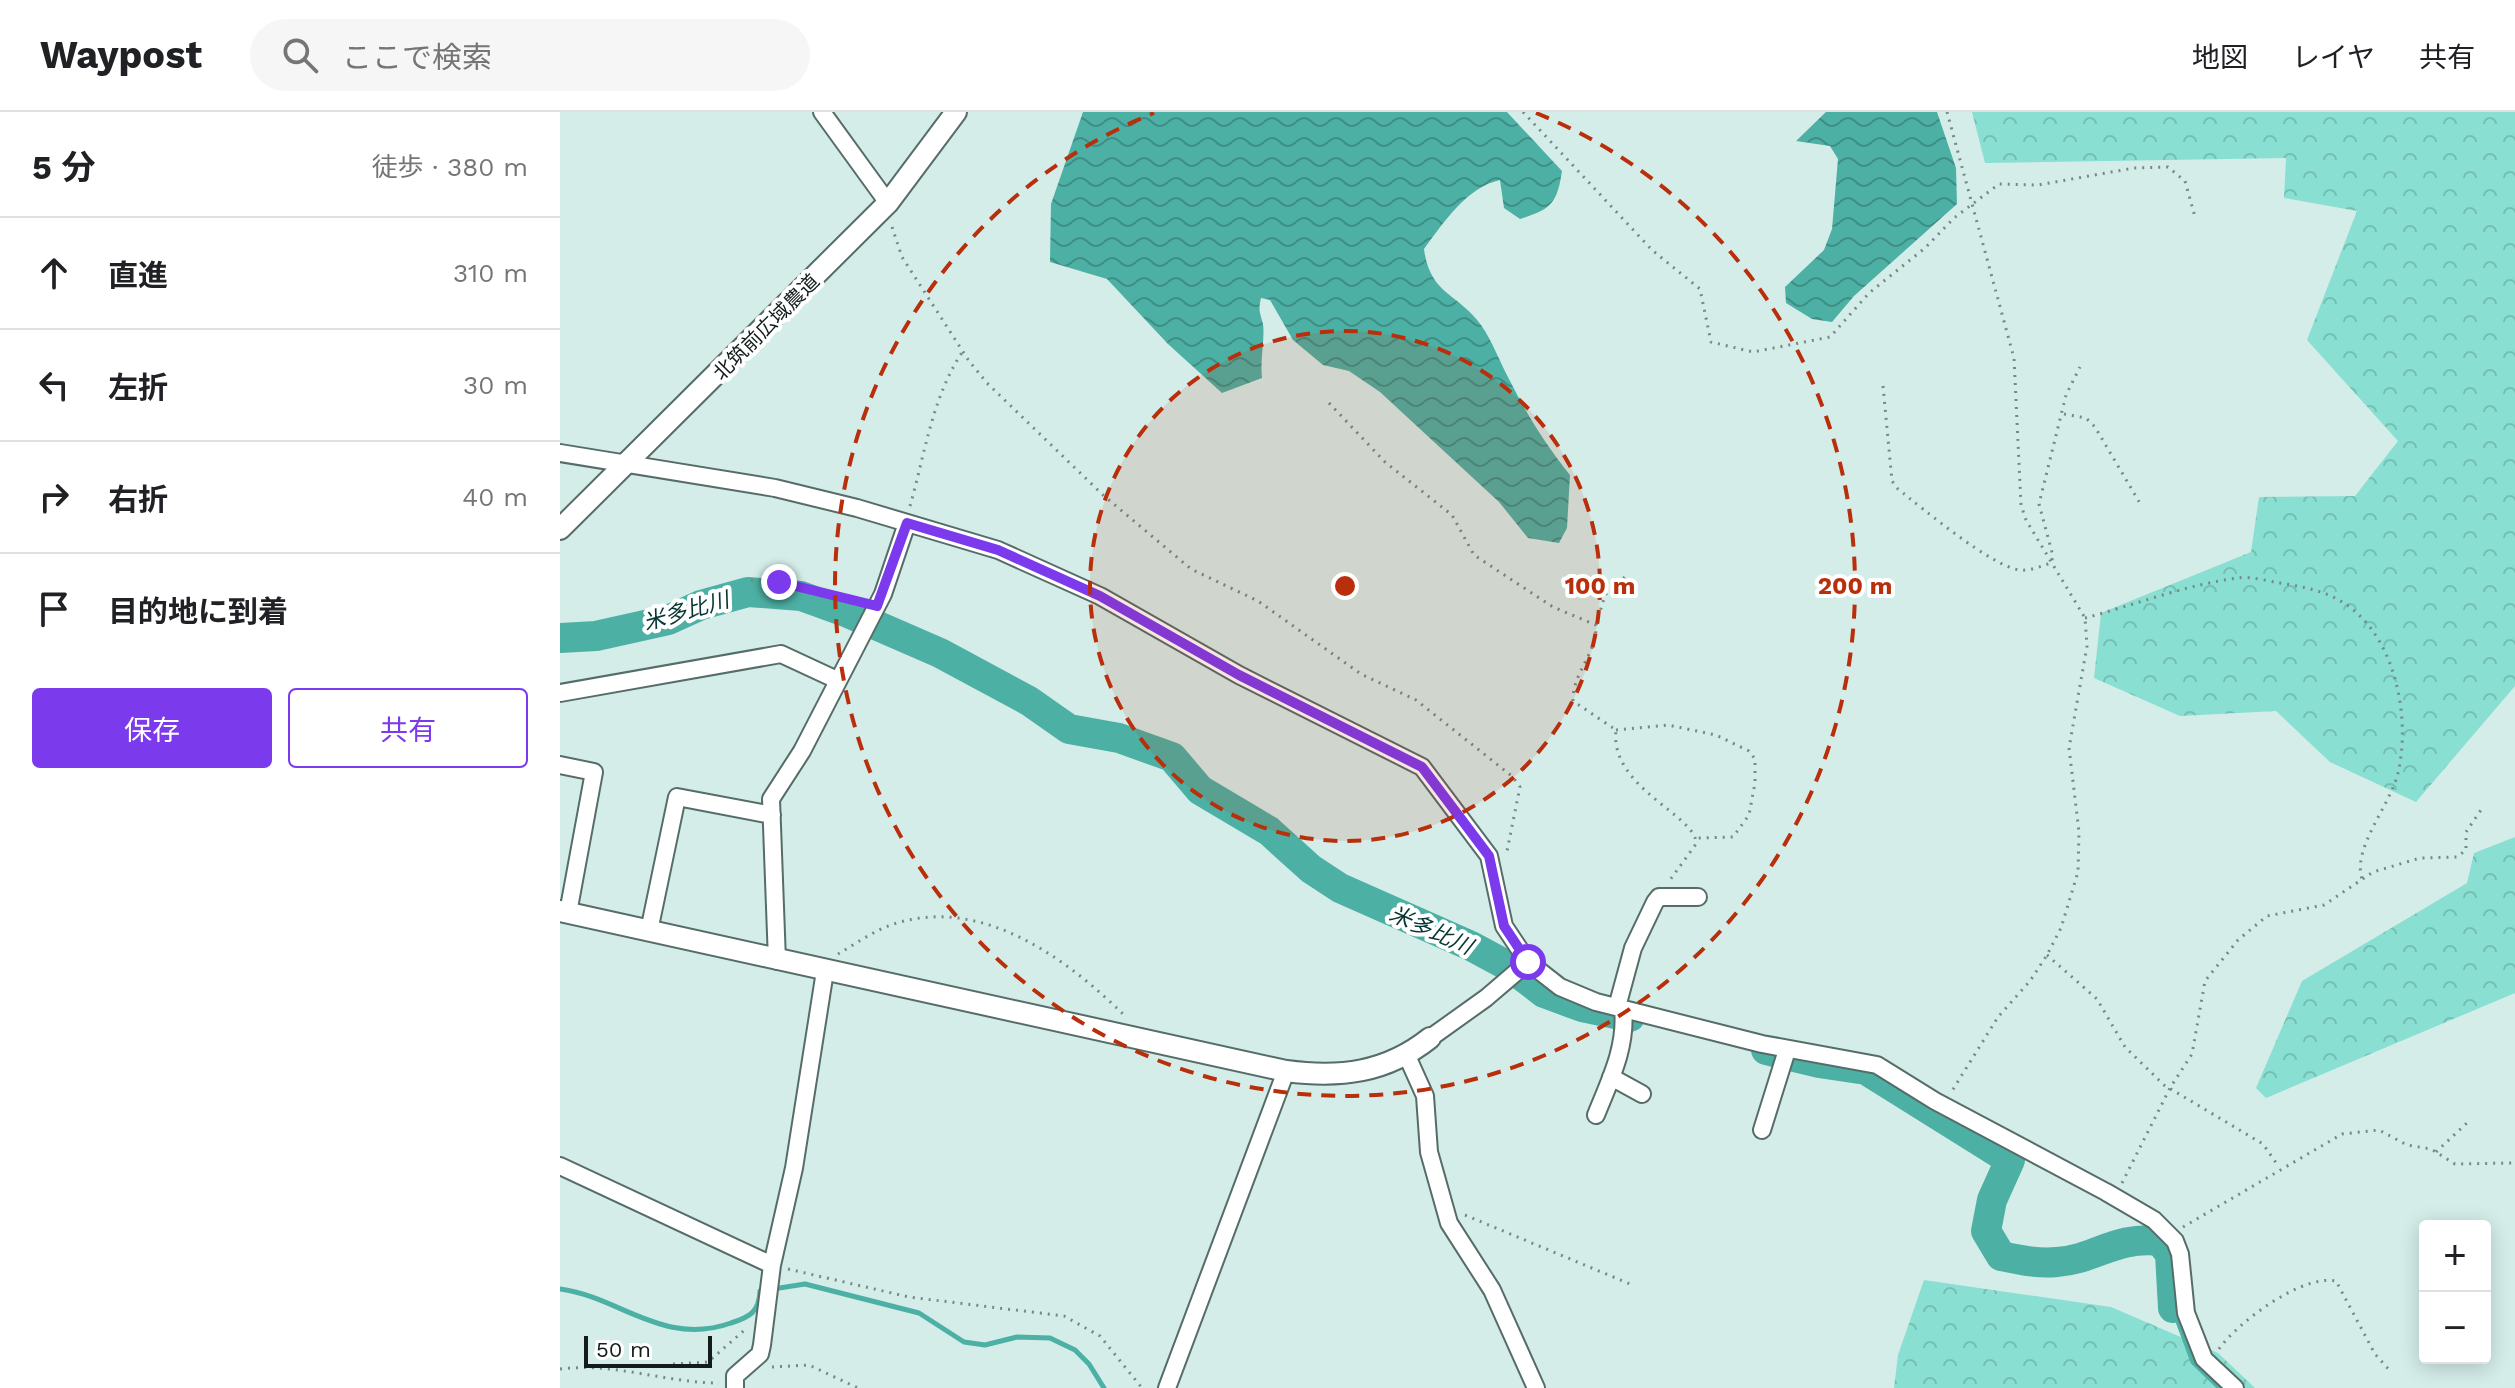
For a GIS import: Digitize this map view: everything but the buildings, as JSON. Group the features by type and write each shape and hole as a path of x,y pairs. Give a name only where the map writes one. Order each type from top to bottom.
{"street":[{"path":"822,112 888,203"},
{"name":"北筑前広域農道","path":"560,529 888,203 956,112"},
{"path":"560,453 775,488 998,550 1100,596 1239,675 1422,767 1489,856 1504,926 1528,962 1560,987 1620,1008 1787,1050 1877,1065 1941,1104 2115,1197 2169,1234 2180,1254 2186,1313 2204,1359 2235,1388"},
{"path":"777,961 771,799 802,751 877,606 907,523"},
{"path":"560,693 781,654 837,680"},
{"path":"560,765 594,772 564,912 1286,1071 1327,1076 1366,1072 1407,1056 1486,998 1528,962"},
{"path":"649,931 677,797 772,815"},
{"path":"1596,1115 1625,1028 1620,1008 1633,948 1659,897 1698,897"},
{"path":"735,1386 735,1376 760,1354 772,1265 794,1168 825,971"},
{"path":"1762,1130 1787,1050"},
{"path":"1407,1056 1425,1096 1429,1152 1449,1223 1492,1290 1532,1387"},
{"path":"1167,1388 1286,1071"},
{"path":"1611,1077 1642,1094"},
{"path":"560,1166 772,1265"}],"path":[{"path":"1523,112 1652,250 1700,289 1711,342 1753,352 1830,337 1869,293 1925,248 1954,218 1975,206 1999,184 2038,185 2134,168 2168,167 2185,181 2195,217"},
{"path":"1941,1104 1967,1072 1998,1017 2030,981 2061,928 2078,872 2079,832 2069,748 2087,646 2085,618 2026,520 2021,505 2014,358 1947,112"},
{"path":"888,203 889,219 902,257 963,351 987,383 1103,495 1191,569 1258,601 1361,674 1416,700 1513,777 1520,787 1511,845 1505,859 1490,865"},
{"path":"907,523 932,417 950,371 963,351"},
{"path":"2051,563 2051,545 2039,504 2064,414 2066,395 2080,367"},
{"path":"1883,386 1892,481 1898,489 1938,522 2017,570 2051,563"},
{"path":"1329,403 1385,462 1452,515 1474,555 1553,607 1596,625"},
{"path":"2064,414 2086,418 2095,427 2141,505"},
{"path":"1616,730 1621,758 1630,773 1648,796 1681,821 1697,838 1733,837 1743,825 1755,783 1755,759 1749,751 1716,735 1668,725 1616,730 1573,701 1573,688 1594,643 1605,595 1627,575"},
{"path":"2085,618 2241,577 2314,589 2336,598 2363,617 2387,656 2400,708 2402,751 2384,812 2360,851 2362,880"},
{"path":"751,580 800,585 877,606"},
{"path":"2115,1197 2170,1088 2192,1054 2205,981 2238,940 2267,916 2324,905 2373,872 2420,858 2457,857 2466,850 2466,832 2483,807"},
{"path":"1659,897 1696,844 1697,838"},
{"path":"825,971 827,960 898,923 932,918 973,920 997,926 1085,978 1136,1029 1136,1040"},
{"path":"2047,955 2097,999 2125,1047 2170,1088 2263,1144 2280,1169"},
{"path":"2436,1152 2469,1121"},
{"path":"2169,1234 2331,1137 2356,1131 2379,1130 2407,1145 2436,1152 2455,1164 2515,1163"},
{"path":"1443,1206 1630,1284"},
{"path":"772,1265 909,1297 1064,1316 1100,1336 1142,1388"},
{"path":"2218,1372 2219,1348 2233,1332 2296,1286 2325,1278 2336,1281 2375,1354 2391,1372"},
{"path":"673,1364 708,1362 756,1319 766,1314"},
{"path":"764,1369 809,1365 858,1388"},
{"path":"560,1369 655,1373 695,1383 735,1386"}],"green space":[{"path":"1972,112 2515,112 2515,686 2416,802 2330,762 2276,711 2180,716 2094,678 2101,613 2251,552 2259,497 2355,496 2398,441 2307,340 2357,211 2284,198 2286,158 1985,163"},
{"path":"2515,837 2515,993 2266,1098 2256,1088 2302,981 2467,883 2474,853"},
{"path":"1924,1280 2111,1307 2218,1353 2255,1388 1894,1388 1898,1355"}],"water":[{"path":"1083,112 1507,112 1562,171 1555,198 1546,208 1520,219 1504,208 1500,180 1488,184 1457,207 1424,249 1432,276 1481,325 1530,418 1570,475 1567,528 1559,543 1528,538 1499,502 1380,392 1349,371 1323,365 1293,340 1270,300 1261,298 1260,306 1263,324 1262,378 1222,393 1168,344 1107,279 1050,262 1051,204"},
{"path":"1826,112 1937,112 1956,168 1957,204 1854,296 1832,322 1812,319 1786,303 1785,287 1824,250 1832,229 1838,159 1830,146 1796,141"}],"waterway":[{"name":"米多比川","path":"560,638 596,636 668,620 701,605 748,592 801,596 940,653 1029,701 1069,729 1119,738 1172,757 1200,790 1269,831 1311,869 1340,888 1471,946 1510,967 1544,993 1582,1007 1630,1017"},
{"name":"米多比川","path":"1766,1050 1866,1070 2010,1160 1992,1200 1986,1231 2001,1256 2057,1262 2130,1242 2160,1241 2170,1254 2173,1308"},
{"path":"560,1289 582,1294 663,1325 707,1329 748,1316 758,1304 760,1291 805,1284 919,1313 964,1342 985,1345 1017,1337 1050,1338 1075,1350 1089,1364 1104,1388"},
{"path":"2173,1308 2193,1362 2220,1388"}],"route":[{"path":"779,582 877,606 907,523 998,550 1100,596 1239,675 1422,767 1489,856 1504,926 1528,962"}]}
